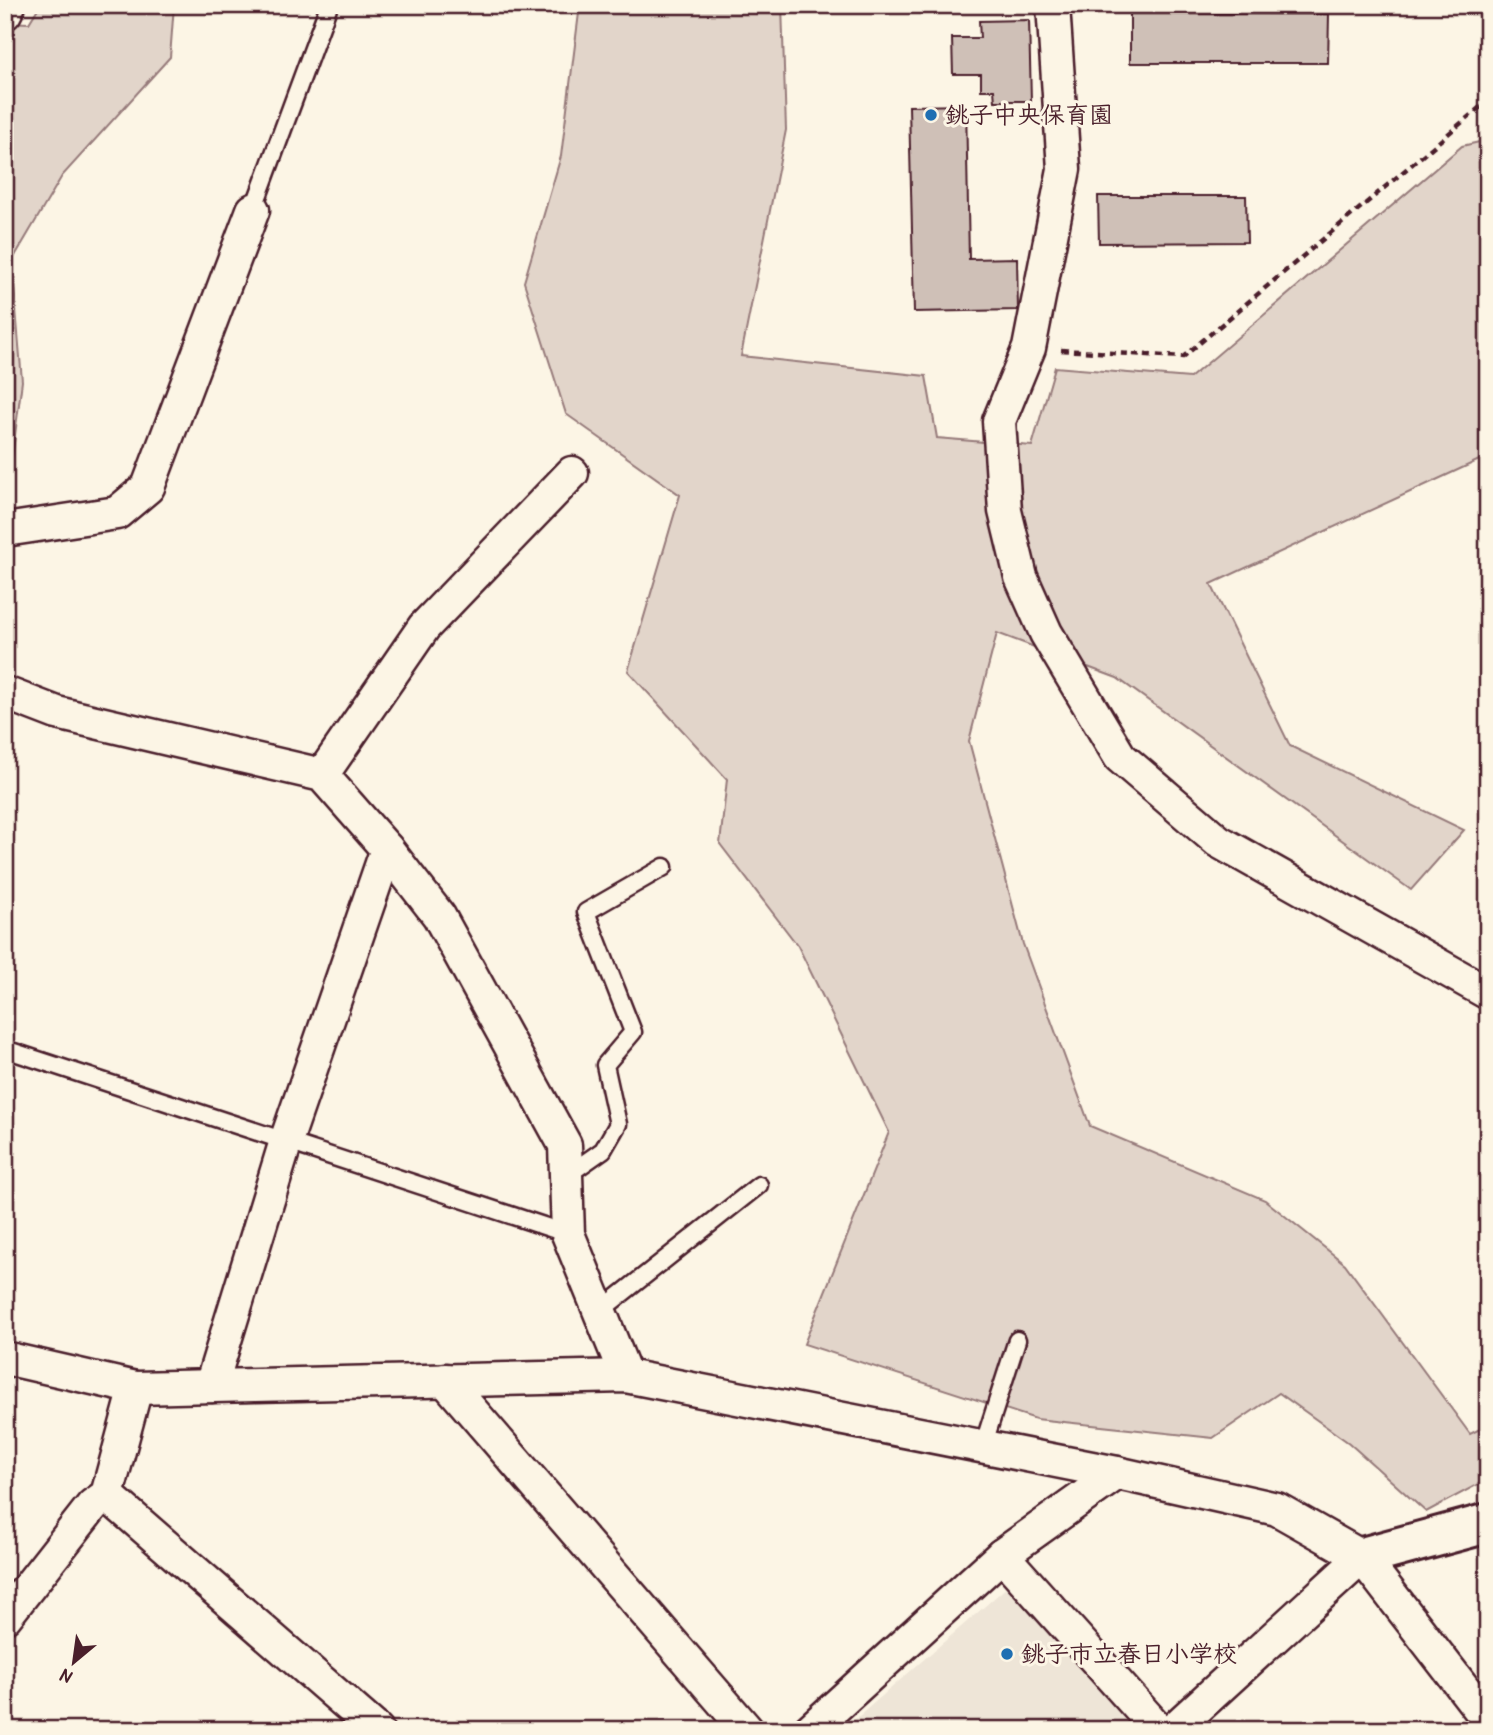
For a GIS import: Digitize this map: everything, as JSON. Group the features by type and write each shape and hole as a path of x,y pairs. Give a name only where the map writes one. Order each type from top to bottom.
{"street":[{"path":"5,13 9,5"},
{"path":"1053,5 1064,169 1029,348 999,421 1005,511 1021,577 1041,622 1120,757 1218,841 1488,993"},
{"path":"5,530 117,513 148,487 253,210"},
{"path":"322,775 424,627 572,473"},
{"path":"5,693 57,713 322,775 387,849 439,916 565,1145 568,1234 626,1376"},
{"path":"211,1386 286,1141 387,849"},
{"path":"5,1358 136,1388 626,1376 1117,1473 1277,1509 1362,1557 1488,1720"},
{"path":"445,1380 747,1730"},
{"path":"5,1617 93,1505 107,1495 136,1388"},
{"path":"810,1730 1002,1555 1117,1473"},
{"path":"107,1495 377,1730"},
{"path":"1173,1730 1362,1557 1488,1523"},
{"path":"1002,1555 1159,1730"}],"lane":[{"path":"253,210 329,5"},
{"path":"566,1176 603,1150 618,1124 605,1065 634,1032 586,912 664,867"},
{"path":"5,1049 568,1234"},
{"path":"600,1311 759,1185"},
{"path":"982,1446 1017,1340"}],"path":[{"path":"1029,348 1183,357 1479,108 1488,106"}],"shaded area":[{"path":"40,5 174,5 170,57 62,176 12,261 22,381 11,466 5,469 5,22 29,23"},
{"path":"580,5 782,5 786,130 741,356 926,376 937,438 1032,446 1055,367 1190,378 1462,146 1488,140 1488,456 1211,584 1290,746 1464,830 1411,890 1117,678 997,633 969,741 1023,944 1090,1126 1265,1200 1345,1264 1470,1434 1488,1425 1488,1479 1426,1512 1349,1443 1279,1393 1213,1438 1036,1419 804,1344 889,1132 798,946 720,844 727,779 628,671 680,495 566,414 524,282 561,156"},
{"name":"銚子市立春日小学校","path":"1016,1579 1152,1730 843,1730"}],"building":[{"path":"1130,13 1329,14 1328,63 1130,63"},
{"path":"1029,20 1031,101 995,101 994,90 981,90 981,74 953,74 952,38 980,38 979,21"},
{"path":"966,105 969,259 1017,258 1018,310 914,312 909,106"},
{"path":"1098,196 1246,196 1247,242 1099,243"}],"place":[{"name":"銚子中央保育園","path":"931,115"},
{"name":"銚子市立春日小学校","path":"1007,1654"}]}
